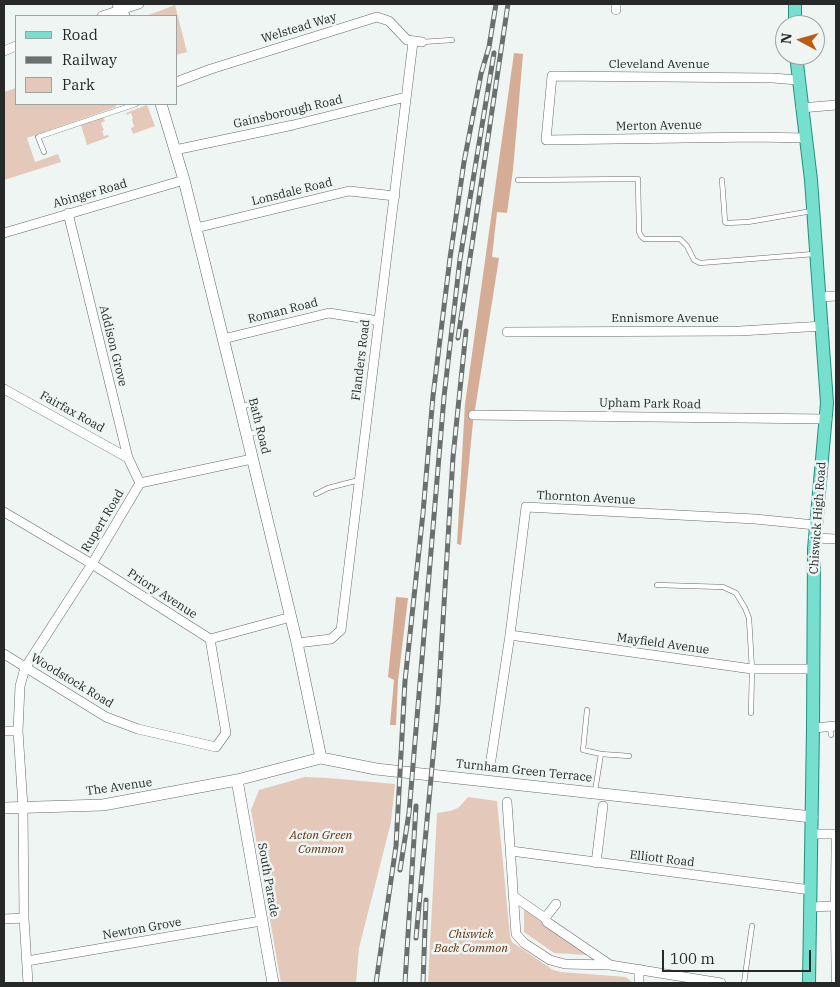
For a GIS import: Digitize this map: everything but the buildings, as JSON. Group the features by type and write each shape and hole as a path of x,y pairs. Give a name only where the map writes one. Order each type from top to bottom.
{"main road":[{"name":"Chiswick High Road","path":"796,65 817,254 827,394 832,420 815,524 809,983"},
{"name":"Bath Road","path":"161,105 184,180 240,407 291,617 321,758"},
{"name":"Turnham Green Terrace","path":"237,780 321,758 376,769 812,817"},
{"name":"The Avenue","path":"4,808 103,805 237,780"},
{"name":"South Parade","path":"237,780 273,983"}],"street":[{"path":"105,15 139,4"},
{"name":"Welstead Way","path":"178,81 211,69 378,17 389,21 405,39 416,43"},
{"name":"Flanders Road","path":"297,643 331,639 341,630 406,97 416,43"},
{"name":"Cleveland Avenue","path":"548,108 552,76 773,78 797,80"},
{"name":"Gainsborough Road","path":"175,150 293,125 406,97"},
{"path":"801,108 836,105"},
{"name":"Merton Avenue","path":"548,108 546,140 805,138"},
{"name":"Abinger Road","path":"4,233 184,180"},
{"name":"Lonsdale Road","path":"196,228 349,191 395,196"},
{"name":"Addison Grove","path":"68,213 128,458 140,483"},
{"path":"820,297 836,296"},
{"name":"Roman Road","path":"223,339 329,313 379,321"},
{"name":"Ennismore Avenue","path":"506,332 723,332 823,326"},
{"name":"Fairfax Road","path":"4,389 128,458"},
{"name":"Upham Park Road","path":"473,415 832,420"},
{"name":"Rupert Road","path":"25,668 92,564 140,483 252,459"},
{"name":"Thornton Avenue","path":"490,766 510,635 526,507 756,519 815,524"},
{"name":"Priory Avenue","path":"4,512 92,564 210,639"},
{"path":"815,538 836,539"},
{"path":"210,639 291,617"},
{"name":"Mayfield Avenue","path":"510,635 752,669 813,669"},
{"name":"Woodstock Road","path":"4,654 106,717 138,729 216,747 226,734 210,639"},
{"path":"25,668 20,686 18,731 23,807 24,918 28,983"},
{"path":"813,728 832,729"},
{"path":"4,731 18,731"},
{"path":"507,802 516,934 524,943 550,960 565,964 610,965 721,983"},
{"path":"596,863 603,806"},
{"path":"811,834 835,834"},
{"name":"Elliott Road","path":"511,851 811,890"},
{"path":"513,896 610,965"},
{"path":"545,918 556,904"},
{"path":"810,907 834,906"},
{"path":"4,919 24,918"},
{"name":"Newton Grove","path":"27,961 261,921"},
{"path":"639,983 640,969"}],"lane":[{"path":"416,43 452,40"},
{"path":"44,152 38,137 133,105"},
{"path":"518,180 638,179 639,232 641,236 644,239 680,239 687,246 694,260 700,263 817,254"},
{"path":"722,180 724,219 726,223 748,222 813,211"},
{"path":"316,494 328,488 359,480"},
{"path":"657,585 723,587 736,593 746,608 749,618 752,669 751,712"},
{"path":"587,710 583,750 601,754 628,756"},
{"path":"595,793 601,754"},
{"path":"834,983 835,834"},
{"path":"744,983 752,926"}],"green space":[{"path":"175,5 178,15 149,15"},
{"path":"178,17 187,52 178,54"},
{"path":"15,88 15,105 116,105 116,107 27,138 35,162 58,154 61,162 4,180 4,92"},
{"path":"147,105 155,126 133,134 131,128 134,127 133,118 131,113 127,115 126,113"},
{"path":"103,117 105,121 101,123 104,130 102,131 104,136 108,135 109,137 87,145 81,125"},
{"name":"Acton Green Common","path":"305,777 395,784 391,822 359,948 356,983 281,983 251,810 259,790"},
{"name":"Chiswick Back Common","path":"468,797 497,801 512,942 553,970 626,977 633,983 428,983 437,813 458,808"},
{"path":"524,907 587,955 554,953 524,932"}],"shaded area":[{"path":"514,53 523,54 513,170 507,213 497,212 492,257 499,258 473,422 461,545 457,544 465,404"},
{"path":"396,597 408,598 398,681 396,725 390,725 394,680 388,677"}],"railway":[{"path":"376,983 396,846 405,681 433,396 464,162 481,74 489,47 496,4"},
{"path":"458,338 508,4"},
{"path":"400,870 409,813 444,397 460,259 494,53"},
{"path":"416,938 438,703 453,457 466,331"},
{"path":"405,983 416,806"},
{"path":"423,983 426,900"}]}
